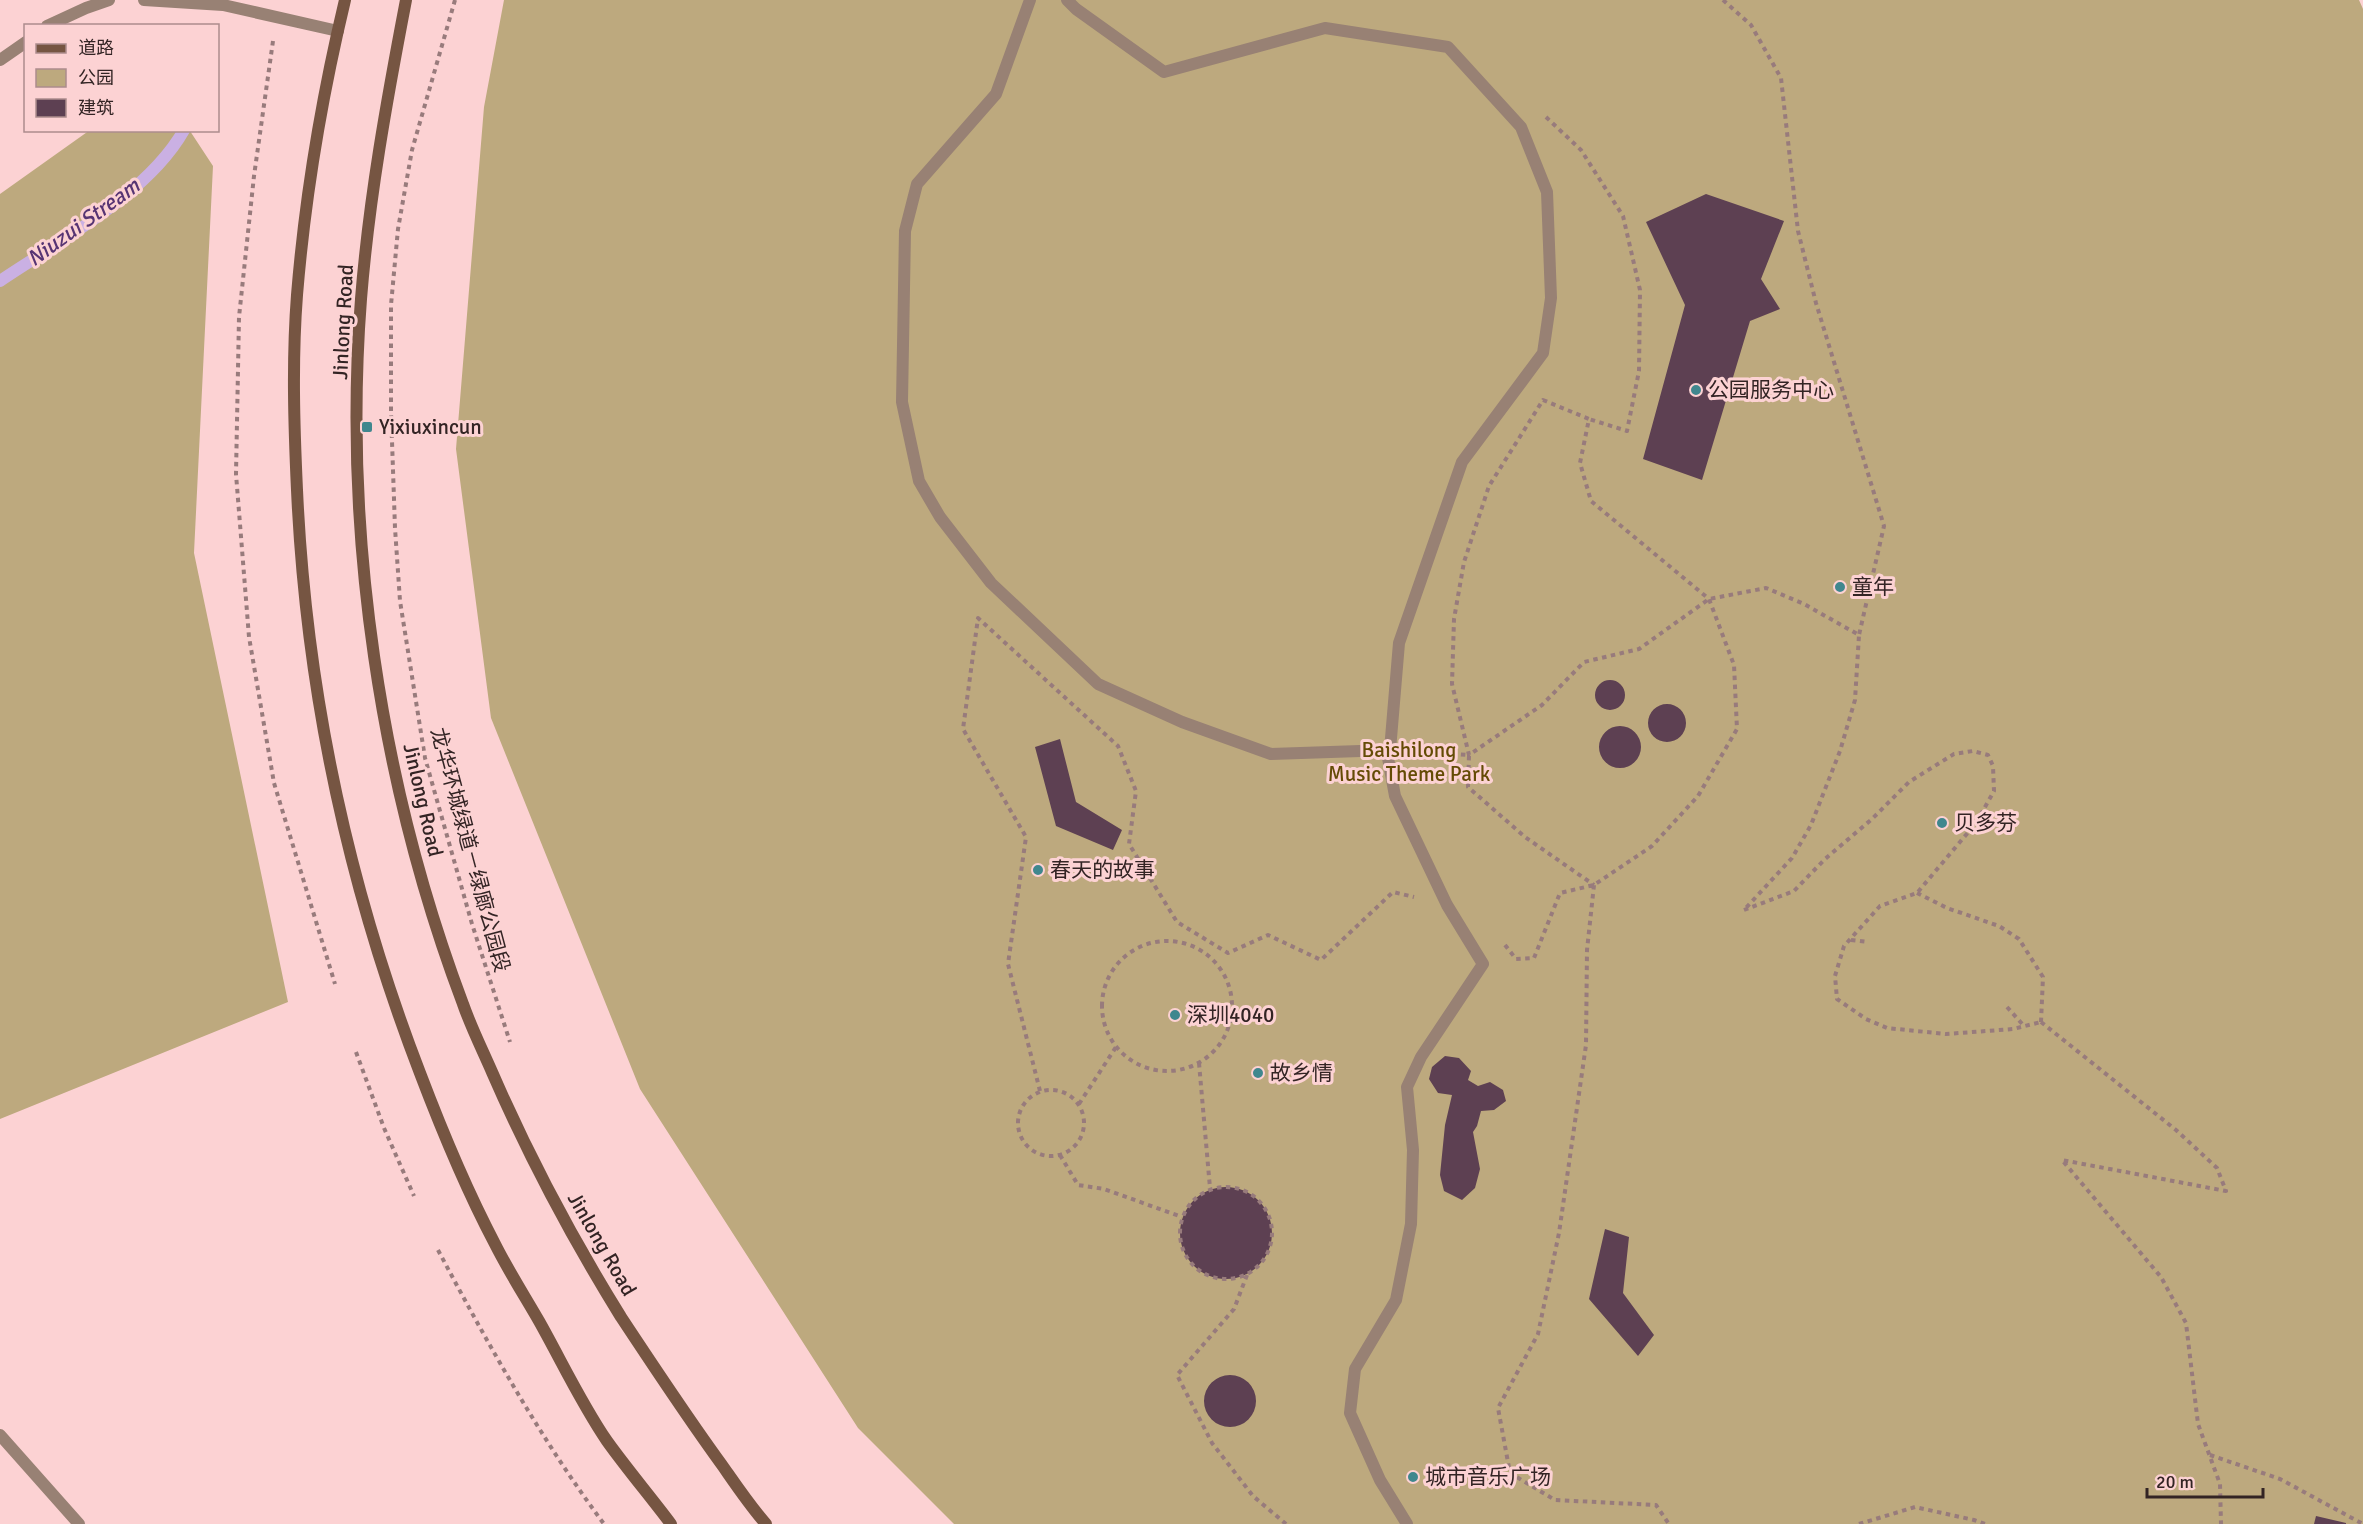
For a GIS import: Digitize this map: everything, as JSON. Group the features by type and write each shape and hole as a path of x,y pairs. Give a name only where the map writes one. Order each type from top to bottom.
{"main road":[{"path":"345,0 307,206 297,298 293,401 300,542 309,630 323,732 343,830 397,1014 442,1132 489,1232 605,1439 671,1524"},
{"name":"Jinlong Road","path":"406,0 374,185 361,300 357,417 364,566 374,658 396,780 430,909 463,1006 519,1134 589,1265 675,1401 766,1524"}],"lane":[{"path":"51,24 109,0"},
{"path":"144,0 223,5 338,31"},
{"path":"1030,0 996,94 917,184 905,231 902,402 919,481 940,517 991,583 1098,684 1182,722 1271,754 1390,750"},
{"path":"1067,0 1076,9 1164,72 1325,28 1448,47 1521,127 1547,192 1551,298 1543,352 1462,462 1399,643 1388,758 1395,796 1447,905 1483,964 1421,1057 1407,1087 1413,1150 1411,1224 1396,1300 1355,1369 1350,1413 1380,1480 1407,1524"},
{"path":"0,60 24,43"},
{"path":"0,1435 79,1524"}],"path":[{"name":"龙华环城绿道－绿廊公园段","path":"454,0 412,150 398,229 392,305 395,528 400,601 425,758 472,924 512,1048"},
{"path":"1723,0 1751,25 1781,78 1798,231 1816,303 1884,526 1858,635 1855,700 1840,751 1811,825 1792,858 1744,910 1794,891 1825,859 1872,819 1909,782 1954,754 1973,751 1988,755 1993,766 1994,791 1976,823 1917,893 1881,906 1844,946 1835,976 1837,999 1866,1019 1887,1028 1946,1034 2013,1029 2041,1022"},
{"path":"274,34 254,176 239,316 236,474 249,637 274,783 335,984"},
{"path":"1542,113 1581,150 1623,216 1640,290 1640,371 1627,431 1589,419 1543,400 1489,486 1464,562 1454,619 1452,684 1469,755 1468,787 1525,837 1594,885"},
{"path":"1503,942 1516,959 1534,958 1560,893 1594,885 1652,846 1698,796 1737,729 1734,665 1709,599 1591,501 1580,463 1589,419"},
{"path":"1390,750 1469,755 1542,705 1584,662 1639,649 1709,599 1766,588 1804,604 1858,635"},
{"path":"1040,1091 1008,964 1026,837 963,729 978,618 1118,746 1136,791 1129,844 1177,922 1228,953 1268,935 1321,960 1393,892 1447,905"},
{"path":"1594,885 1587,950 1586,1045 1559,1233 1538,1334 1498,1408 1510,1473 1555,1500 1656,1505 1669,1524"},
{"path":"1917,893 1947,908 1999,926 2019,939 2043,977 2041,1022"},
{"path":"1851,940 1868,942"},
{"path":"1156,941 1177,941 1197,947 1214,959 1226,975 1232,994 1233,1014 1227,1034 1215,1051 1199,1063 1178,1071 1155,1070 1134,1063 1116,1047 1105,1027 1101,1005 1106,982 1117,963 1135,949 1156,941"},
{"path":"2007,1006 2024,1026"},
{"path":"2041,1022 2176,1130 2217,1168 2226,1191 2062,1160 2161,1277 2186,1323 2198,1424 2220,1484 2221,1524"},
{"path":"1079,1104 1116,1047"},
{"path":"356,1052 384,1128 414,1196"},
{"path":"1199,1063 1210,1188"},
{"path":"1051,1089 1062,1091 1079,1104 1084,1113 1083,1134 1070,1151 1050,1157 1029,1148 1022,1139 1018,1128 1018,1117 1022,1106 1030,1097 1040,1091 1051,1089"},
{"path":"1060,1155 1078,1185 1104,1189 1182,1217"},
{"path":"1246,1275 1229,1279 1214,1277 1195,1266 1182,1248 1180,1232 1182,1217 1190,1204 1210,1188 1231,1187 1245,1191 1258,1200 1267,1212 1272,1241 1266,1255 1246,1275 1234,1309 1177,1376 1212,1443 1253,1496 1286,1524"},
{"path":"438,1250 485,1339 568,1476 604,1524"},
{"path":"2209,1455 2280,1479 2363,1524"},
{"path":"1859,1524 1914,1507 1985,1524"}],"green space":[{"name":"Baishilong Music Theme Park","path":"504,0 2359,0 2363,9 2363,1524 954,1524 858,1428 640,1089 491,718 456,449 484,107"},
{"path":"87,132 191,132 213,166 194,553 288,1002 0,1119 0,194"}],"building":[{"name":"公园服务中心","path":"1706,194 1784,221 1761,279 1780,309 1750,321 1702,480 1643,459 1685,305 1646,222"},
{"path":"1610,680 1616,681 1624,689 1624,701 1616,709 1610,710 1604,709 1596,701 1595,695 1596,689 1604,681"},
{"path":"1667,704 1680,710 1686,723 1680,736 1667,742 1654,736 1648,723 1654,710"},
{"path":"1620,726 1628,727 1635,732 1640,739 1640,755 1635,762 1628,767 1620,768 1612,767 1605,762 1600,755 1599,747 1600,739 1605,732 1612,727"},
{"path":"1060,739 1076,802 1122,830 1113,850 1056,826 1035,747"},
{"path":"1445,1056 1459,1058 1471,1071 1468,1080 1478,1086 1490,1082 1503,1090 1506,1101 1494,1110 1481,1111 1473,1132 1480,1169 1475,1188 1462,1200 1444,1191 1440,1175 1445,1125 1452,1095 1438,1093 1429,1079 1432,1067"},
{"path":"1226,1187 1244,1191 1258,1201 1268,1215 1272,1233 1268,1251 1258,1265 1244,1275 1226,1279 1208,1275 1194,1265 1184,1251 1180,1233 1184,1215 1194,1201 1208,1191"},
{"path":"1605,1229 1629,1237 1623,1293 1654,1335 1638,1356 1589,1299"},
{"path":"1230,1375 1240,1377 1248,1383 1254,1391 1256,1401 1254,1411 1248,1419 1240,1425 1230,1427 1220,1425 1212,1419 1206,1411 1204,1401 1206,1391 1212,1383 1220,1377"},
{"path":"2316,1516 2346,1523 2346,1524 2314,1524"}],"waterway":[{"name":"Niuzui Stream","path":"0,281 75,233 126,195 168,153 183,132"}],"place":[{"name":"公园服务中心","path":"1696,390"},
{"name":"Yixiuxincun","path":"367,427"},
{"name":"童年","path":"1840,587"},
{"name":"贝多芬","path":"1942,823"},
{"name":"春天的故事","path":"1038,870"},
{"name":"深圳4040","path":"1175,1015"},
{"name":"故乡情","path":"1258,1073"},
{"name":"城市音乐广场","path":"1413,1477"}]}
